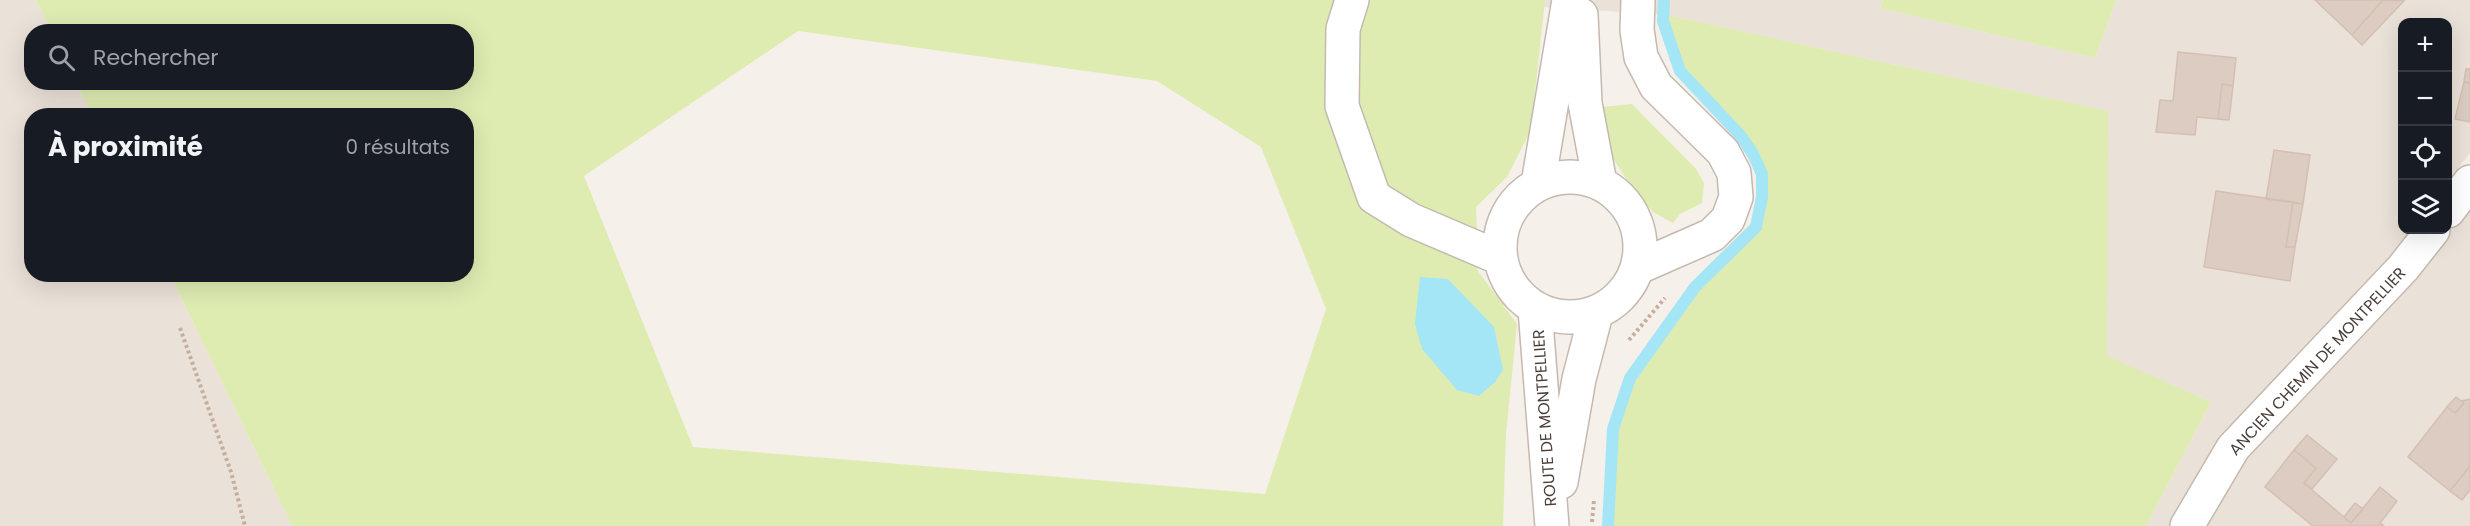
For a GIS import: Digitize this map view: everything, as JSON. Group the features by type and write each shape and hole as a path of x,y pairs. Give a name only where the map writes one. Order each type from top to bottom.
{"street":[{"path":"1352,0 1343,29 1342,106 1374,197 1412,220 1500,258"},
{"path":"1538,184 1569,0"},
{"path":"1580,0 1585,103 1600,183"},
{"path":"1638,0 1637,30 1641,57 1656,86 1723,152 1734,173 1736,197 1728,219 1712,235 1639,267"},
{"name":"ROUTE DE MONTPELLIER","path":"1569,177 1600,183 1617,194 1630,208 1638,226 1641,246 1639,267 1630,286 1615,303 1596,314 1565,318 1535,309 1512,287 1504,273 1500,258 1504,224 1512,208 1523,195 1538,184 1553,179 1569,177"},
{"path":"2452,206 2470,182"},
{"path":"1446,234 1504,224"},
{"path":"1638,226 1685,247"},
{"name":"ANCIEN CHEMIN DE MONTPELLIER","path":"2187,526 2234,448 2403,268 2430,234"},
{"name":"ROUTE DE MONTPELLIER","path":"1535,309 1553,526"},
{"name":"ROUTE DE MONTPELLIER","path":"1553,526 1579,379 1596,314"}],"path":[{"path":"1627,342 1667,295"},
{"path":"180,328 231,472 245,526"},
{"path":"1591,526 1595,493"}],"shaded area":[{"path":"0,0 36,0 48,24 24,24 24,90 80,90 88,108 24,108 24,282 173,282 292,526 0,526"},
{"path":"1544,0 1883,0 1880,8 2095,58 2116,0 2470,0 2470,153 2453,174 2470,202 2470,526 2146,526 2211,402 2107,357 2107,111 1667,15 1544,7"}],"green space":[{"path":"36,0 1545,0 1531,130 1507,177 1476,207 1478,271 1517,324 1506,434 1503,526 292,526 173,282 474,282 474,108 88,108 80,90 474,90 474,24 48,24","holes":["798,31 1157,81 1261,147 1326,309 1265,494 693,447 584,176"]},
{"path":"1883,0 2116,0 2095,58 1880,8"},
{"path":"1667,15 2108,111 2107,356 2211,402 2146,526 1613,526 1618,431 1631,381 1704,279 1759,228 1765,209 1766,176 1753,144 1680,65"},
{"path":"1632,104 1696,169 1704,183 1702,203 1680,214 1673,223 1653,212 1630,185 1613,158 1603,132 1601,107"}],"water":[{"path":"1420,277 1448,279 1494,327 1503,370 1495,382 1479,396 1457,390 1422,349 1415,324"}],"building":[{"path":"2315,0 2383,0 2352,35"},
{"path":"2383,0 2404,1 2362,45 2352,35"},
{"path":"2178,52 2236,58 2233,86 2222,84 2218,119 2197,117 2195,135 2156,132 2160,100 2173,101"},
{"path":"2466,69 2470,69 2470,83 2464,82"},
{"path":"2464,82 2470,83 2470,122 2455,119"},
{"path":"2222,84 2233,86 2229,120 2218,119"},
{"path":"2274,150 2310,155 2303,204 2266,199"},
{"path":"2216,191 2293,202 2286,247 2295,247 2290,281 2204,267"},
{"path":"2293,202 2303,204 2295,247 2286,247"},
{"path":"2456,397 2464,403 2455,413 2447,407"},
{"path":"2470,399 2470,466 2450,491 2408,457 2447,407 2455,413 2464,403 2462,401"},
{"path":"2307,435 2337,459 2312,489 2304,483 2316,468 2294,450"},
{"path":"2294,450 2316,468 2304,483 2351,523 2380,487 2397,501 2380,523 2384,526 2313,526 2265,487"},
{"path":"2470,466 2470,490 2462,500 2450,491"},
{"path":"2355,503 2363,509 2351,523 2344,517"}],"waterway":[{"path":"1608,526 1613,429 1630,378 1695,287 1756,227 1762,197 1762,174 1753,154 1740,135 1680,71 1663,21 1664,0"}]}
